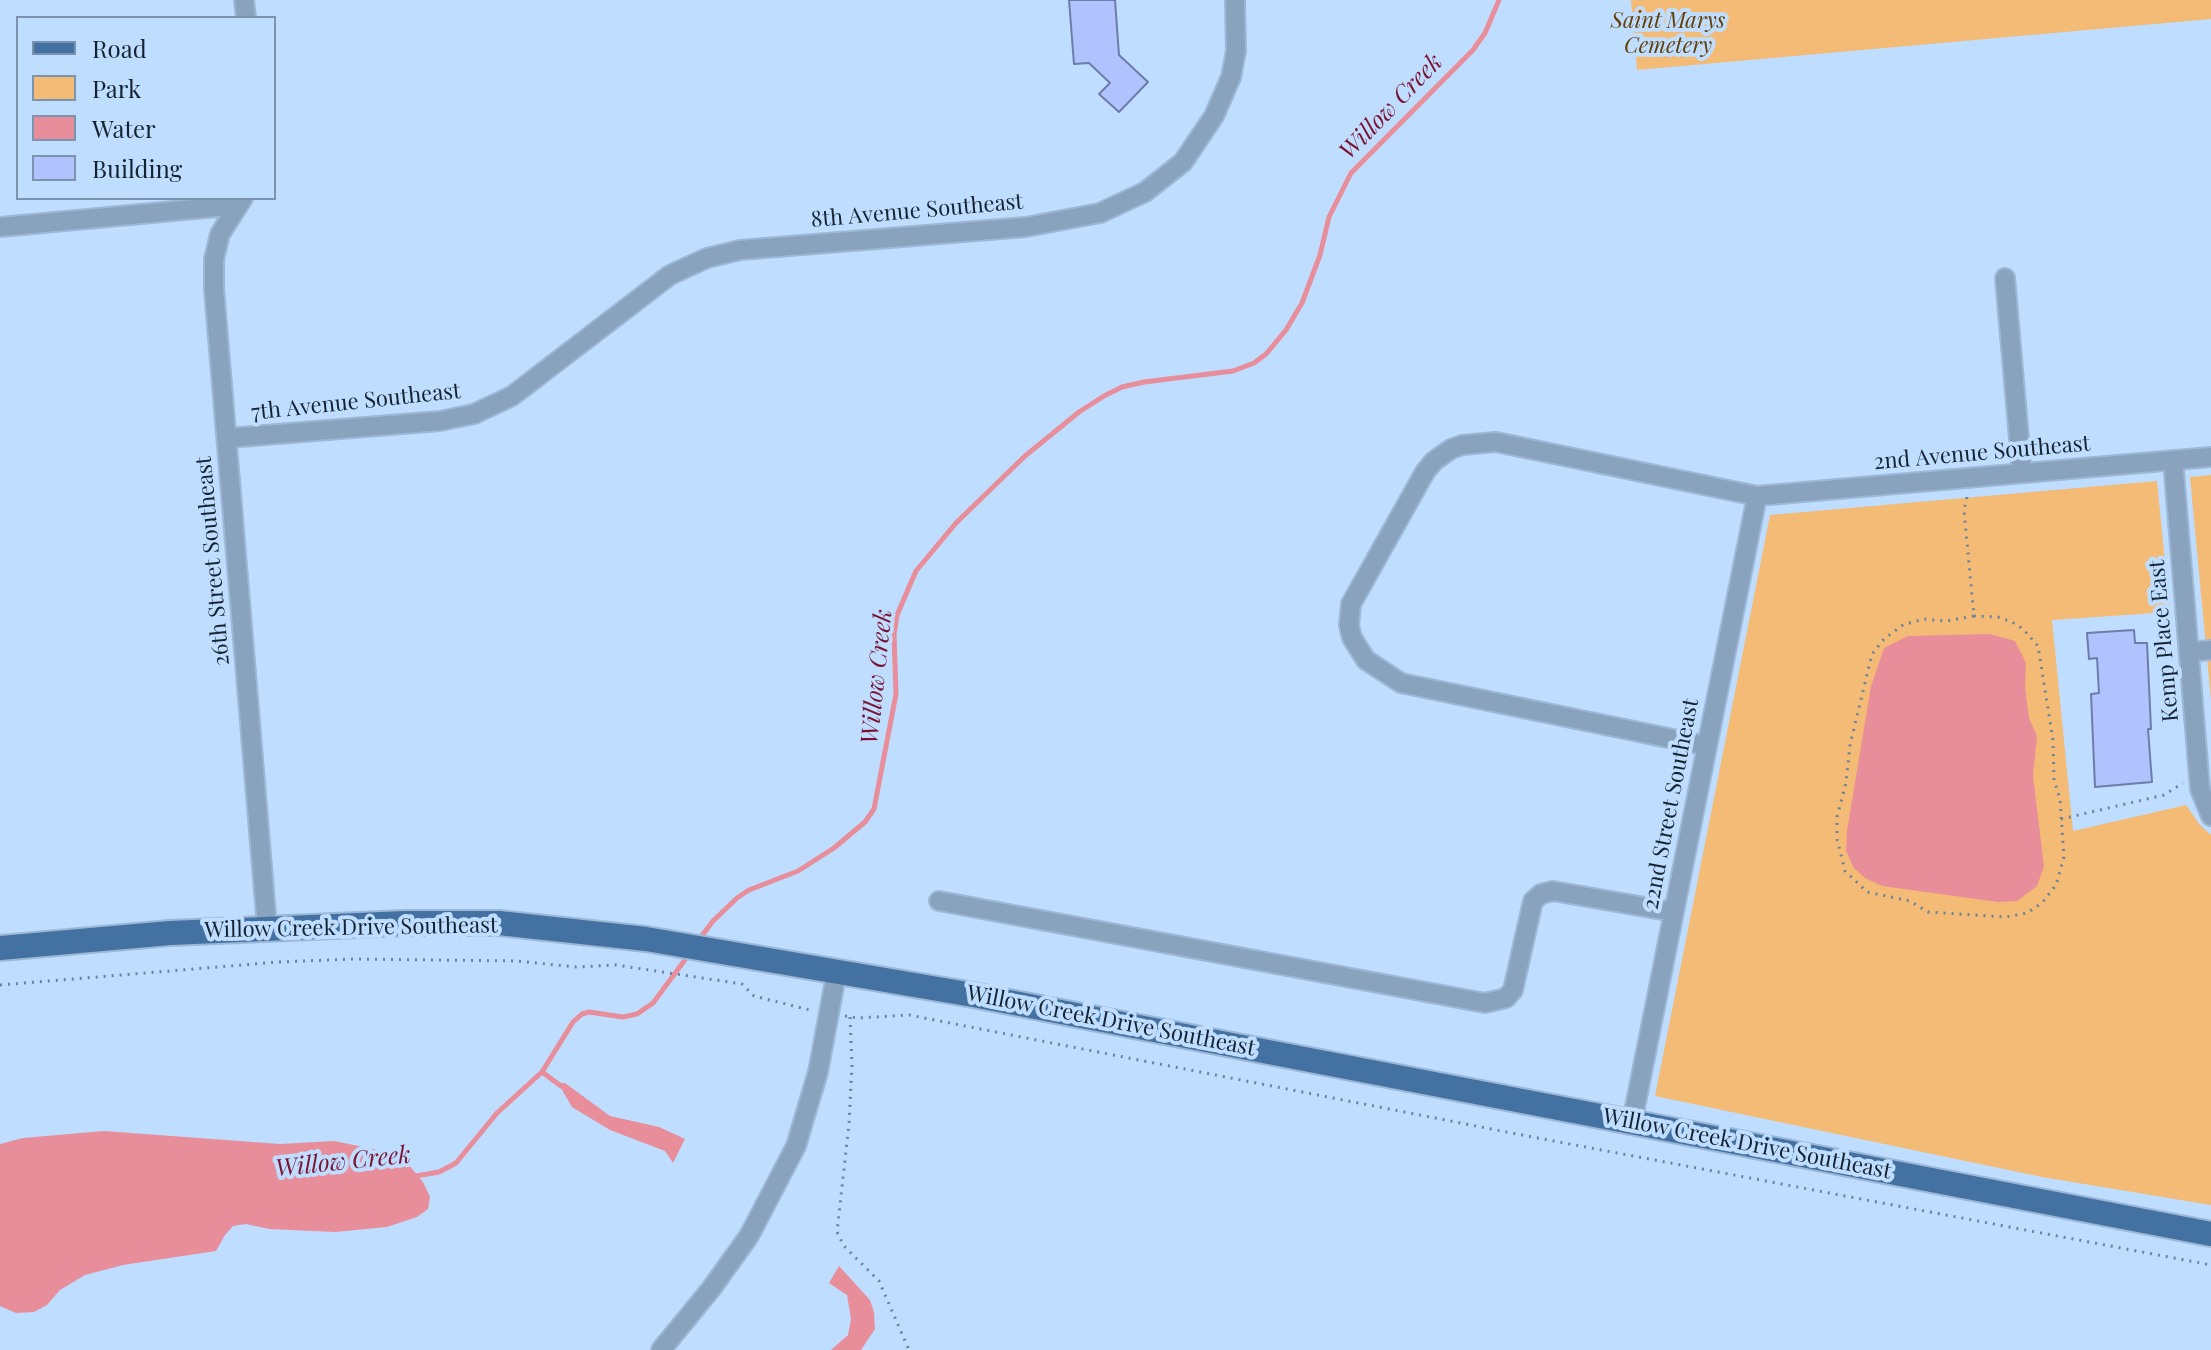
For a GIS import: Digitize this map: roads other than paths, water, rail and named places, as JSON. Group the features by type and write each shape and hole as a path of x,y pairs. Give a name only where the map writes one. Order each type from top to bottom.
{"main road":[{"name":"Willow Creek Drive Southeast","path":"0,948 267,927 405,923 499,923 646,939 837,970 2211,1234"}],"street":[{"name":"8th Avenue Southeast","path":"605,325 670,275 718,255 740,250 1026,227 1100,213 1145,192 1183,162 1214,116 1231,77 1236,51 1235,0"},
{"path":"0,227 240,202"},
{"name":"26th Street Southeast","path":"240,202 220,234 214,259 267,927"},
{"path":"2005,278 2022,473"},
{"name":"7th Avenue Southeast","path":"228,438 440,421 474,414 512,396 605,325"},
{"name":"2nd Avenue Southeast","path":"1707,746 1401,683 1374,668 1357,650 1348,614 1354,594 1425,472 1441,455 1462,445 1496,442 1757,496 2211,457"},
{"name":"Kemp Place East","path":"2173,460 2200,784 2211,816"},
{"name":"22nd Street Southeast","path":"1632,1122 1757,496"},
{"path":"2189,652 2211,650"},
{"path":"939,901 1485,1003 1506,998 1513,990 1533,901 1541,894 1553,891 1674,912"},
{"path":"661,1350 749,1236 796,1146 818,1072 837,970"}],"water":[{"path":"1990,634 2015,641 2026,663 2029,718 2037,736 2033,776 2044,867 2037,886 2017,901 1998,902 1882,886 1865,878 1854,868 1846,851 1871,686 1884,648 1908,636"},
{"path":"558,1083 565,1083 610,1116 659,1127 685,1139 673,1163 665,1151 610,1130 572,1107"},
{"path":"104,1131 280,1144 334,1141 388,1152 408,1164 423,1182 430,1197 428,1209 417,1217 387,1227 335,1232 269,1229 246,1224 233,1226 216,1251 123,1265 85,1275 60,1290 47,1305 34,1312 16,1313 0,1306 0,1144 23,1138"},
{"path":"839,1266 870,1300 874,1312 875,1329 861,1350 831,1350 848,1335 851,1319 847,1295 829,1283"}],"waterway":[{"name":"Willow Creek","path":"698,941 737,898 749,890 798,871 834,848 865,822 874,809 896,694 894,635 897,615 916,571 956,523 1025,456 1104,396 1122,387 1144,382 1233,371 1254,363 1266,354 1286,330 1302,303 1320,255 1329,217 1351,173 1473,50 1485,33 1499,0"},
{"name":"Willow Creek","path":"416,1176 439,1172 456,1163 497,1113 542,1072 573,1022 582,1014 589,1012 623,1017 637,1014 653,1003 690,953"},
{"path":"542,1072 561,1086"}],"park label":[{"name":"Saint Marys Cemetery","path":"1668,34"}]}
